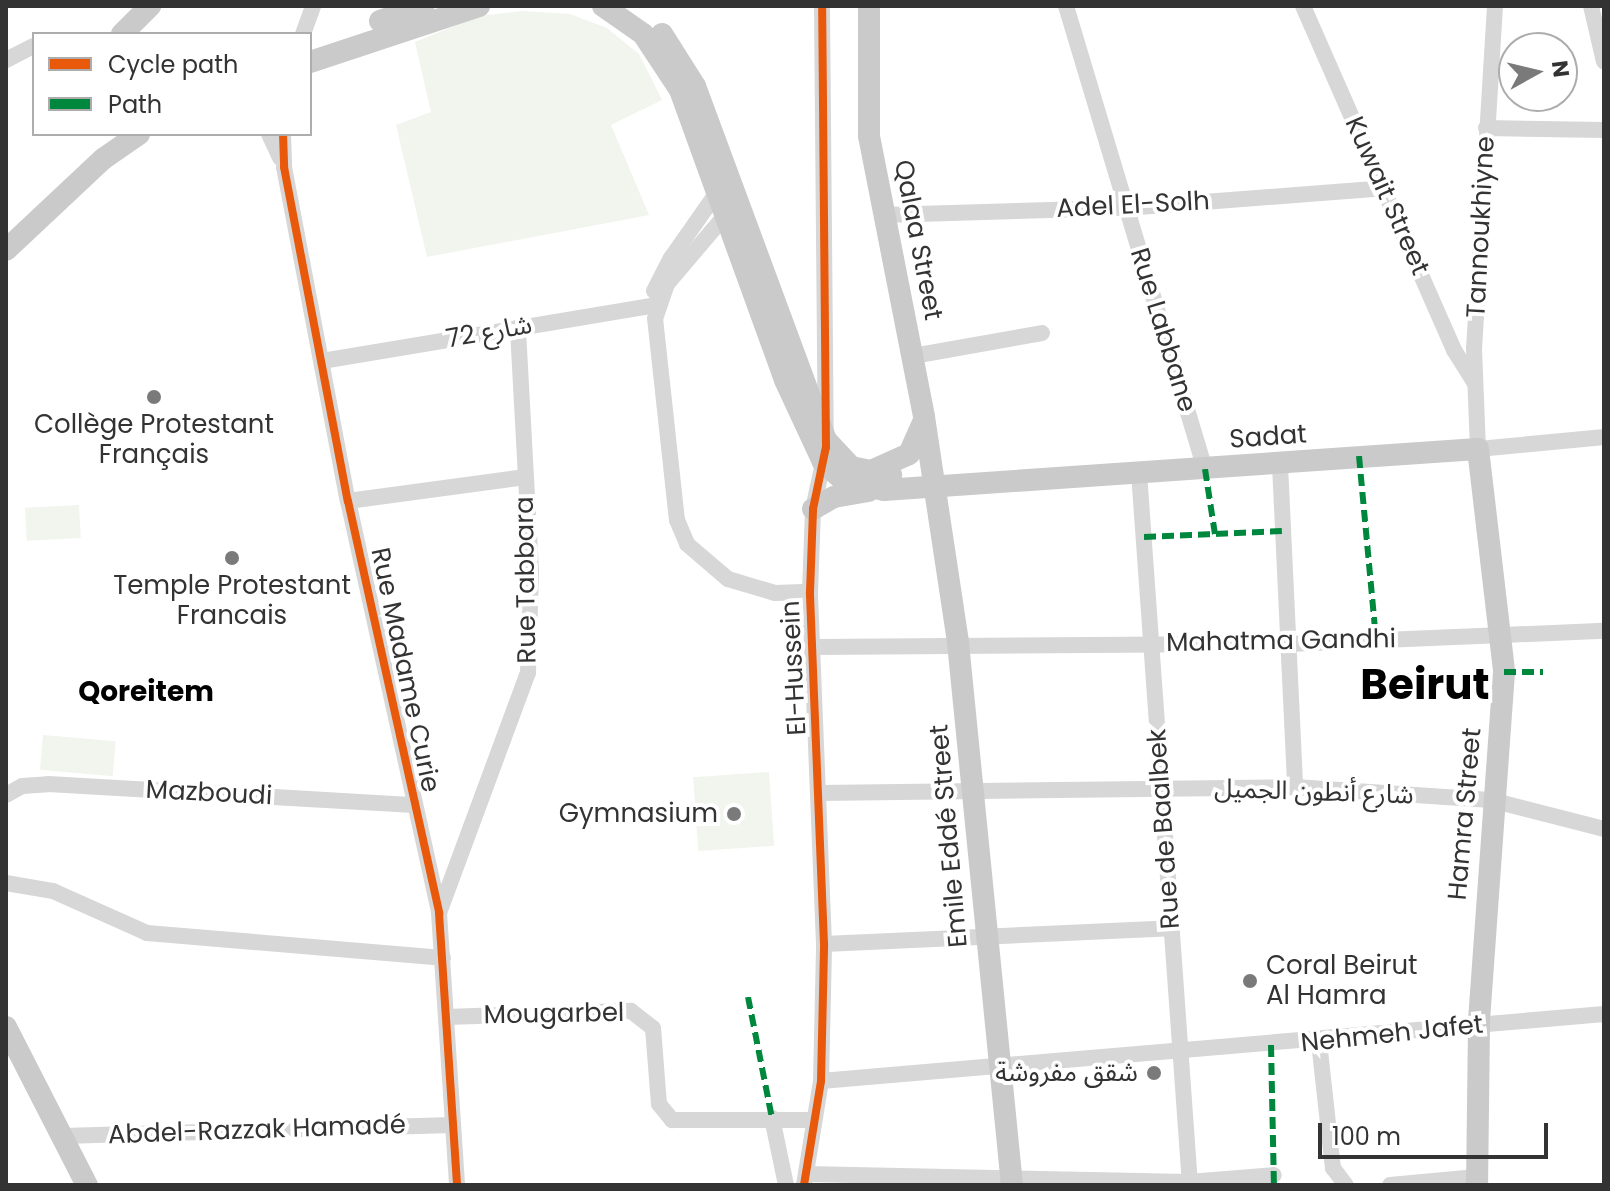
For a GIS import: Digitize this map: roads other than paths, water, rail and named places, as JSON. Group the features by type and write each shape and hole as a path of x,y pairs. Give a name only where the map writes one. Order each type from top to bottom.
{"main road":[{"path":"124,32 150,6"},
{"path":"312,46 424,6"},
{"path":"312,61 479,6"},
{"path":"603,6 643,34 669,69 785,380 824,451 844,481 884,490"},
{"path":"632,6 661,33 695,86 824,451 866,472 935,483"},
{"name":"Qalaa Street","path":"869,6 869,136 935,483"},
{"path":"6,232 115,136"},
{"path":"6,250 103,159 136,136"},
{"path":"866,472 909,454 924,417"},
{"name":"Sadat","path":"935,483 1280,465 1478,449"},
{"name":"Hamra Street","path":"1477,1181 1479,1025 1491,800 1503,706 1501,635 1478,449"},
{"path":"813,509 834,497 935,483"},
{"name":"Emile Eddé Street","path":"935,483 958,643 1011,1180"},
{"path":"6,1027 87,1185"},
{"path":"6,1050 72,1185"}],"street":[{"path":"304,32 313,6"},
{"name":"El-Hussein","path":"805,1180 821,1081 824,944 815,647 810,592 813,509 824,451 822,6"},
{"name":"Rue Labbane","path":"1066,6 1205,469"},
{"name":"Kuwait Street","path":"1303,6 1454,350 1476,384"},
{"name":"Tannoukhiyne","path":"1478,449 1476,384 1486,128 1495,6"},
{"path":"1591,6 1604,62"},
{"path":"6,60 32,47"},
{"path":"1486,128 1604,130"},
{"path":"270,136 284,167"},
{"path":"283,136 284,167"},
{"name":"Rue Madame Curie","path":"284,167 348,501 439,913 457,1185"},
{"name":"Adel El-Solh","path":"883,215 1126,208 1383,188"},
{"path":"716,194 660,275 647,346 668,441 677,520 695,553 744,585 810,592"},
{"path":"653,305 685,258 723,218"},
{"name":"شارع 72","path":"322,361 653,305"},
{"name":"Rue Tabbara","path":"439,913 528,673 532,614 518,327"},
{"path":"913,356 1042,333"},
{"name":"Sadat","path":"1478,449 1604,437"},
{"path":"1280,465 1295,787"},
{"name":"Rue de Baalbek","path":"1139,473 1190,1183"},
{"path":"348,501 525,477"},
{"name":"Mahatma Gandhi","path":"815,647 958,643 1289,644 1604,631"},
{"name":"Mazboudi","path":"6,795 22,786 48,784 414,805"},
{"name":"شارع أنطون الجميل","path":"819,793 1295,787 1491,800 1604,829"},
{"path":"6,883 53,891 147,933 443,958"},
{"path":"824,944 1171,928"},
{"name":"Mougarbel","path":"446,1017 640,1014 655,1037 659,1104 665,1116 680,1122 772,1118 814,1120"},
{"name":"Nehmeh Jafet","path":"821,1081 1319,1042 1604,1014"},
{"path":"1319,1042 1333,1168 1346,1185"},
{"path":"772,1118 786,1185"},
{"name":"Abdel-Razzak Hamadé","path":"62,1136 453,1125"},
{"path":"805,1180 1190,1183 1274,1175"},
{"path":"1390,1185 1477,1181"}],"place":[{"name":"Collège Protestant Français","path":"154,397"},
{"name":"Temple Protestant Francais","path":"232,558"},
{"name":"Gymnasium","path":"734,814"},
{"name":"Coral Beirut Al Hamra","path":"1250,981"},
{"name":"شقق مفروشة","path":"1154,1073"}],"district":[{"name":"Beirut","path":"1425,685"},
{"name":"Qoreitem","path":"146,692"}]}
